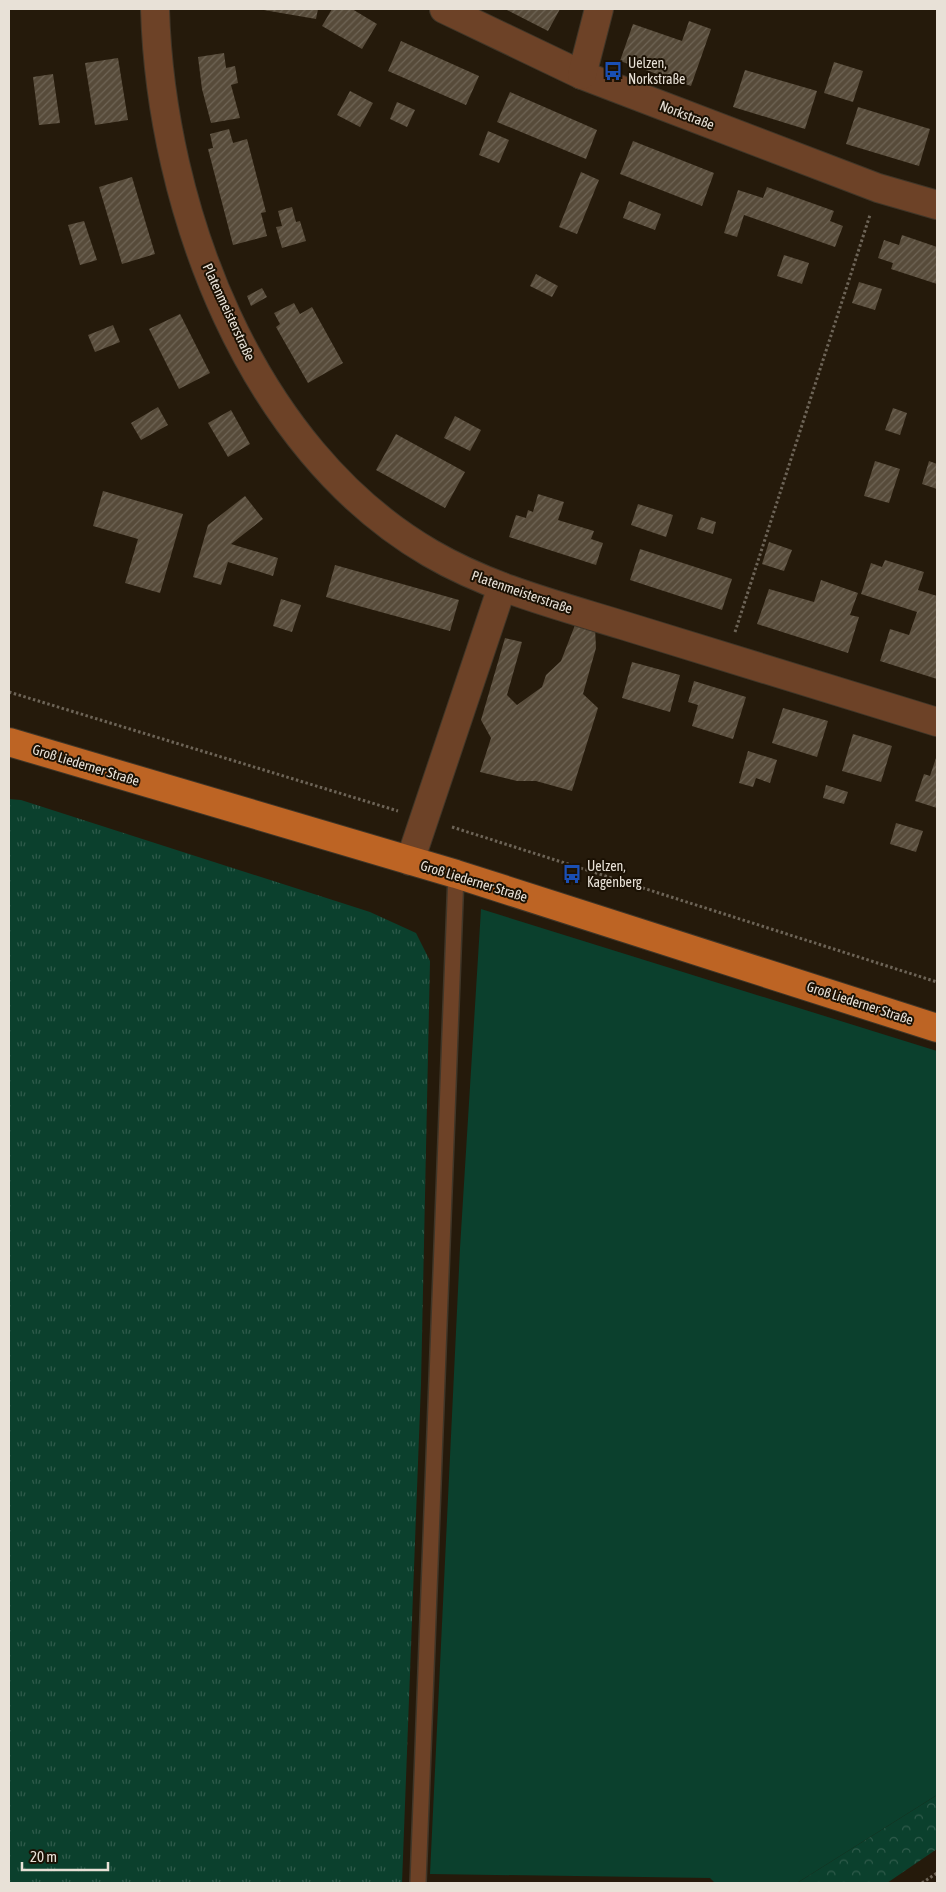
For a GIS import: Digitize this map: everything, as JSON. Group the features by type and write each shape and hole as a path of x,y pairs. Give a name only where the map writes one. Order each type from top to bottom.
{"main road":[{"name":"Groß Liederner Straße","path":"9,742 456,874 937,1028"}],"street":[{"name":"Platenmeisterstraße","path":"155,9 160,79 178,176 193,228 212,279 234,328 259,376 287,422 311,453 365,507 397,532 430,554 502,587 937,722"},
{"name":"Norkstraße","path":"444,9 582,75 878,188 937,205"},
{"path":"582,75 599,9"},
{"path":"410,861 502,587"}],"lane":[{"path":"418,1883 456,874"}],"path":[{"path":"727,658 878,188"},
{"path":"9,692 425,819 937,982"},
{"path":"922,1883 937,1873"}],"green space":[{"path":"9,799 21,800 370,912 416,933 430,961 421,1384 402,1883 9,1883"},
{"path":"481,909 937,1051 937,1795 797,1883 715,1883 710,1878 430,1874 460,1248"},
{"path":"937,1795 937,1849 887,1883 797,1883"}],"building":[{"path":"258,9 318,9 316,19"},
{"path":"332,9 352,9 377,24 362,49 322,26"},
{"path":"505,9 560,9 548,31"},
{"path":"689,21 711,29 691,86 620,61 633,24 682,41"},
{"path":"401,41 479,76 466,105 388,71"},
{"path":"224,53 226,68 235,66 238,83 231,85 240,118 211,123 202,89 198,57"},
{"path":"118,58 128,120 95,125 85,63"},
{"path":"834,62 863,71 853,102 824,93"},
{"path":"745,70 817,91 805,129 733,107"},
{"path":"53,74 60,123 39,125 33,77"},
{"path":"350,91 373,103 360,127 337,115"},
{"path":"510,92 597,130 586,159 497,122"},
{"path":"397,102 415,110 407,127 390,119"},
{"path":"858,107 930,129 919,166 846,144"},
{"path":"229,129 233,143 247,139 266,212 261,213 267,236 233,245 208,149 213,148 210,134"},
{"path":"488,131 509,140 499,163 479,155"},
{"path":"633,141 714,173 702,206 620,174"},
{"path":"581,172 599,180 577,234 559,227"},
{"path":"132,177 155,254 122,264 99,187"},
{"path":"767,187 834,211 830,221 843,226 835,247 744,215 737,237 724,233 738,190 763,198"},
{"path":"629,201 661,214 655,230 623,218"},
{"path":"292,207 296,222 300,221 306,241 282,248 276,227 282,226 278,211"},
{"path":"84,221 97,260 80,265 68,225"},
{"path":"902,235 937,247 937,284 891,269 893,263 878,258 884,240 899,245"},
{"path":"784,255 809,263 802,284 777,276"},
{"path":"536,274 558,286 552,297 530,286"},
{"path":"859,282 882,289 875,310 852,303"},
{"path":"262,288 267,297 251,306 247,296"},
{"path":"294,303 300,314 312,307 343,363 308,383 276,327 280,324 274,313"},
{"path":"180,314 210,373 179,389 149,329"},
{"path":"113,325 120,342 95,352 88,335"},
{"path":"158,407 168,425 141,440 131,423"},
{"path":"893,408 907,413 900,435 885,430"},
{"path":"231,410 250,444 228,457 208,423"},
{"path":"455,416 481,430 470,451 444,438"},
{"path":"396,434 465,472 445,508 376,470"},
{"path":"875,461 900,469 889,503 864,496"},
{"path":"929,461 937,464 937,489 922,484"},
{"path":"103,491 183,514 160,593 125,583 138,539 93,526"},
{"path":"538,494 564,502 558,520 594,531 591,539 603,543 596,565 509,537 516,515 526,518 528,510 533,512"},
{"path":"245,496 263,519 231,544 278,558 273,576 228,562 221,585 193,577 208,525"},
{"path":"638,504 673,515 666,537 631,525"},
{"path":"701,517 716,522 713,534 697,529"},
{"path":"769,542 792,550 784,571 762,564"},
{"path":"640,549 732,579 722,610 630,580"},
{"path":"885,560 924,572 918,590 937,596 937,679 880,661 890,629 909,635 917,612 861,594 871,563 882,567"},
{"path":"335,565 459,600 450,631 326,597"},
{"path":"821,580 858,593 850,615 859,617 848,653 757,624 769,589 814,602"},
{"path":"281,599 301,605 292,632 273,626"},
{"path":"575,625 595,628 596,648 583,694 598,708 572,791 536,781 517,781 480,772 491,738 481,720 505,638 522,642 507,695 517,705 542,687 546,675 561,661"},
{"path":"632,662 680,675 670,712 622,698"},
{"path":"694,681 746,697 733,739 692,726 698,705 688,702"},
{"path":"783,708 828,721 817,757 772,743"},
{"path":"853,734 892,746 881,782 842,771"},
{"path":"748,751 777,760 770,783 756,778 753,787 739,783"},
{"path":"937,755 937,808 915,801 924,774 930,776"},
{"path":"826,785 848,792 844,804 823,798"},
{"path":"896,823 923,831 916,852 890,844"}],"place":[{"name":"Uelzen, Norkstraße","path":"613,71"},
{"name":"Uelzen, Kagenberg","path":"572,874"}]}
